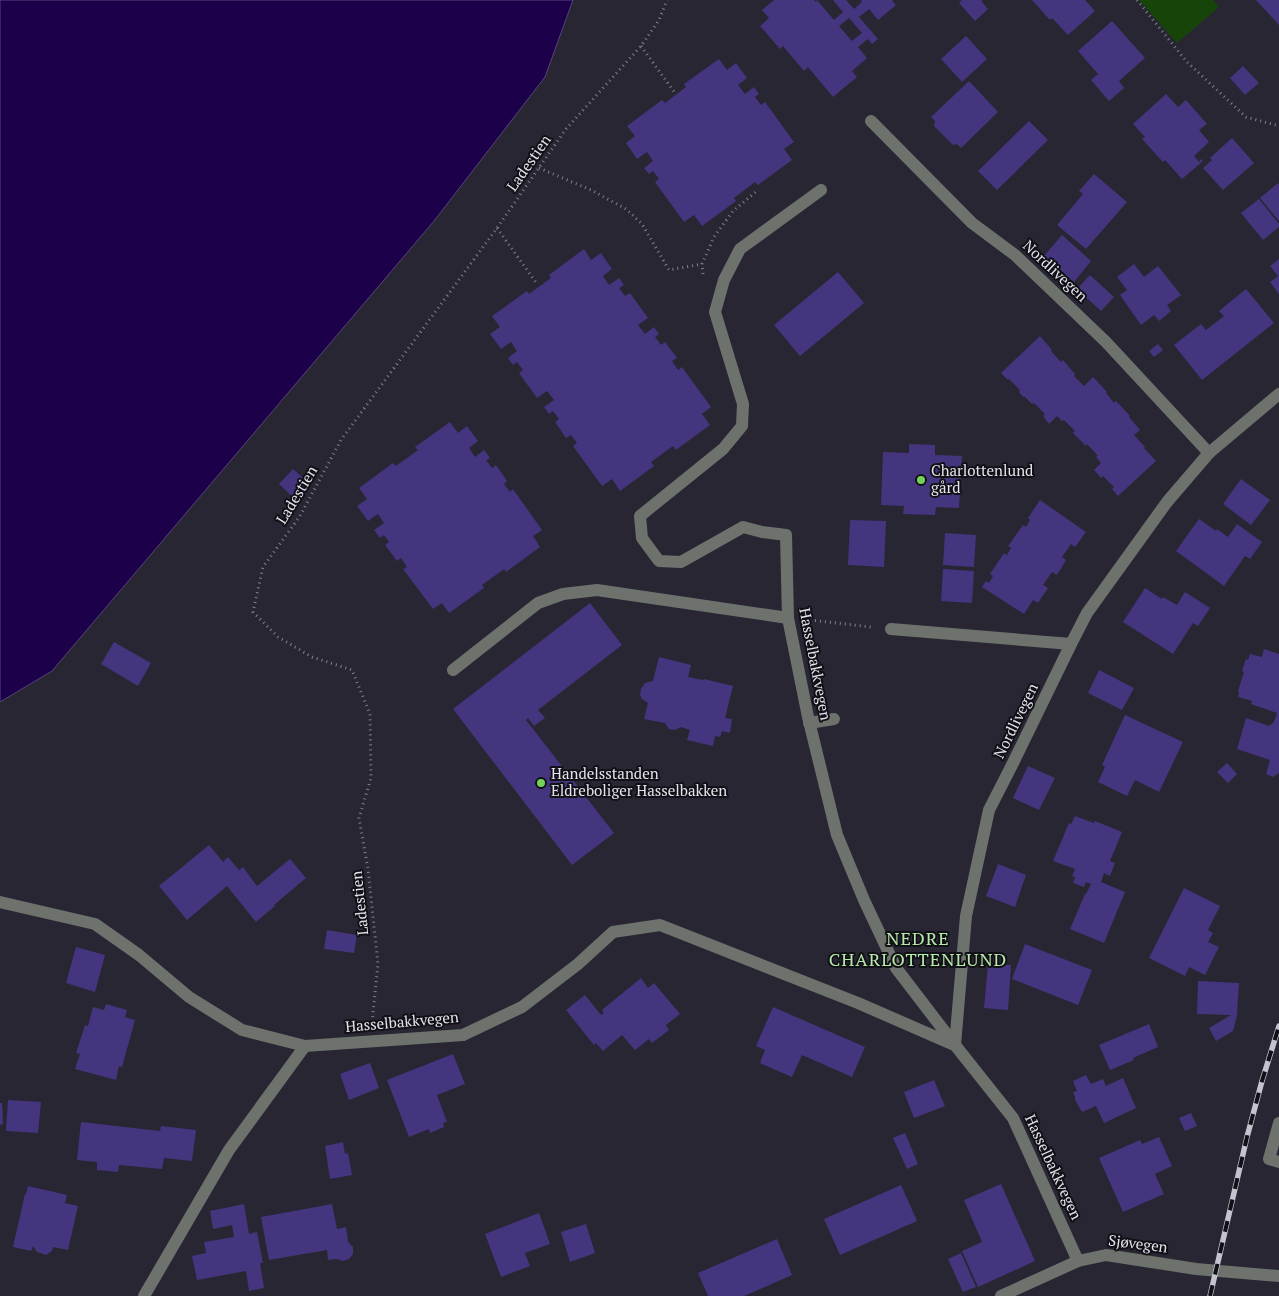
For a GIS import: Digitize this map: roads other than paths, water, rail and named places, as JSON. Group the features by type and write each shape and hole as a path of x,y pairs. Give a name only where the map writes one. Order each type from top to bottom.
{"street":[{"name":"Nordlivegen","path":"871,121 972,223 1015,255 1106,342 1209,453"},
{"name":"Hasselbakkvegen","path":"821,190 740,250 724,280 715,312 742,404 742,426 723,449 640,516 642,538 659,561 681,562 743,527 786,535 788,618 809,723 839,816 837,835 864,900 896,968 1013,1118 1078,1261"},
{"name":"Nordlivegen","path":"955,1045 966,916 989,810 1086,613 1167,502 1209,453 1279,394"},
{"path":"453,670 538,603 563,594 597,590 788,618"},
{"path":"892,629 1071,644"},
{"path":"809,723 834,720"},
{"name":"Hasselbakkvegen","path":"0,902 95,924 139,956 189,997 242,1030 305,1046 463,1035 522,1007 578,964 613,932 660,925 858,1003 955,1045"},
{"path":"144,1296 229,1150 305,1046"},
{"path":"1279,1123 1269,1159 1279,1162"},
{"name":"Sjøvegen","path":"1001,1296 1078,1261 1106,1255 1196,1269 1279,1276"}],"railway":[{"path":"1210,1296 1247,1137 1279,1026"}],"place":[{"name":"Charlottenlund gård","path":"921,480"},
{"name":"Handelsstanden Eldreboliger Hasselbakken","path":"541,783"}],"district":[{"name":"NEDRE CHARLOTTENLUND","path":"918,950"}]}
